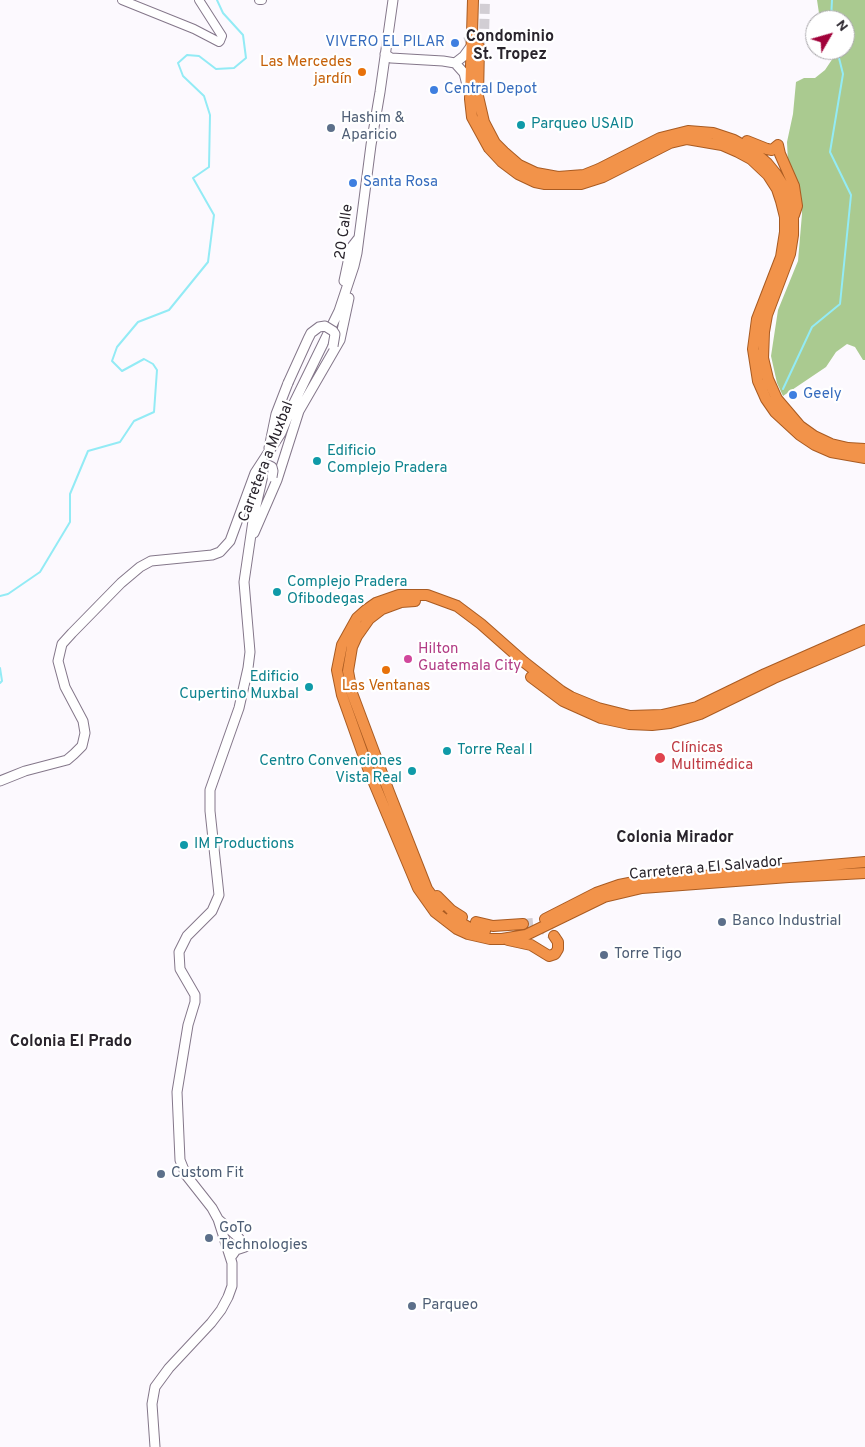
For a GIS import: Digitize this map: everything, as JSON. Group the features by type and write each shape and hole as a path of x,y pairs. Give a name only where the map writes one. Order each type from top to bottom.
{"highway":[{"path":"473,0 470,99 472,117 489,148 510,168 535,182 555,185 587,182 603,177 670,143 687,139 722,145 751,159 768,175 783,206 786,224 785,242 781,257 756,319 753,360 758,381 766,399 775,412 787,425 804,438 831,452 865,458"},
{"path":"480,0 479,104 484,122 495,143 519,165 541,174 558,177 573,176 599,169 651,142 675,133 701,132 744,140 772,150 778,145 794,186 797,206 793,218"},
{"path":"727,137 752,150 772,168 786,190 793,218 790,254 767,316 762,348 765,370 776,399 800,426 822,440 848,448 865,449"},
{"path":"848,448 865,445"},
{"name":"Carretera a El Salvador","path":"865,630 765,674 697,707 676,713 640,716 607,711 571,697 524,662 466,612 446,601 427,595 399,595 382,601 366,610 352,625 342,645 337,670 340,688 369,771 408,866 425,900 435,912 445,921 468,934 490,939 526,935 604,897 642,888 865,873"},
{"name":"Carretera a El Salvador","path":"862,862 654,880 619,885 584,898 526,928 509,932 496,932 481,931 468,927 448,916 427,889 349,683 349,661 357,636 369,619 382,609 401,602 427,601 448,608 467,621 548,691 563,701 601,718 629,724 652,725 700,714 774,678 865,639"},
{"path":"413,854 441,901 459,915 470,921 493,926 523,924"},
{"path":"831,875 837,871 859,870 862,862"},
{"path":"502,939 531,945 549,956 555,954 558,949 558,942 554,936"}],"main road":[{"name":"20 Calle","path":"265,470 269,450 281,433 339,311 357,253 370,144 384,64 392,0"},
{"path":"384,64 390,62 443,65 464,56 472,45"},
{"path":"385,54 391,58 451,63 464,73 470,99"},
{"path":"281,422 287,406 315,355 334,314 340,299 351,248 359,237"},
{"name":"Carretera a Muxbal","path":"249,544 276,480 299,411 340,340 350,293 350,278"},
{"path":"269,450 276,414 288,383 311,334 319,327 325,326 335,334 333,346 302,397 299,411"},
{"path":"0,781 25,771 66,760 78,750 84,740 84,727 60,674 58,661 62,644 140,567 151,561 212,555 226,547 232,537 255,472 265,470"},
{"name":"Carretera a Muxbal","path":"155,1447 152,1404 155,1388 162,1376 221,1310 232,1286 233,1269 218,1219 212,1208 186,1175 180,1160 177,1092 188,1025 195,996 180,969 179,952 187,936 212,911 219,895 210,811 210,790 239,708 248,668 250,652 244,582 249,544 265,470"},
{"path":"218,1219 239,1238"},
{"path":"230,1257 236,1250 245,1247"}],"street":[{"path":"122,0 194,29 219,42 222,40 222,36 199,0"}],"green space":[{"path":"817,0 865,0 865,360 863,360 855,347 847,344 836,352 826,367 783,396 777,383 771,356 778,310 798,261 802,214 801,195 788,163 787,142 793,114 796,82 804,78 815,78 825,70 832,60 855,60 855,10 818,10"}],"waterway":[{"path":"0,596 8,594 40,572 70,522 70,494 88,451 120,442 134,421 154,412 157,370 153,364 144,359 122,371 112,361 117,347 138,322 169,310 208,262 214,215 193,178 209,167 210,115 204,96 183,76 178,63 187,55 199,56 216,69 234,68 246,58 243,35 223,13 217,0"},
{"path":"832,0 832,10"},
{"path":"783,389 812,327 840,304 851,195 830,152 843,74 840,60"},
{"path":"0,668 2,681 0,683"}],"tunnel":[{"path":"468,36 470,41 474,43 481,41 484,36 485,0"},
{"path":"523,924 534,923 554,936"}],"place":[{"name":"VIVERO EL PILAR","path":"455,43"},
{"name":"Las Mercedes jardín","path":"362,72"},
{"name":"Central Depot","path":"434,90"},
{"name":"Parqueo USAID","path":"521,125"},
{"name":"Hashim & Aparicio","path":"331,128"},
{"name":"Santa Rosa","path":"353,183"},
{"name":"Geely","path":"793,395"},
{"name":"Edificio Complejo Pradera","path":"317,461"},
{"name":"Complejo Pradera Ofibodegas","path":"277,592"},
{"name":"Hilton Guatemala City","path":"408,659"},
{"name":"Las Ventanas","path":"386,670"},
{"name":"Edificio Cupertino Muxbal","path":"309,687"},
{"name":"Torre Real I","path":"447,751"},
{"name":"Clínicas Multimédica","path":"660,758"},
{"name":"Centro Convenciones Vista Real","path":"412,771"},
{"name":"IM Productions","path":"184,845"},
{"name":"Banco Industrial","path":"722,922"},
{"name":"Torre Tigo","path":"604,955"},
{"name":"Custom Fit","path":"161,1174"},
{"name":"GoTo Technologies","path":"209,1238"},
{"name":"Parqueo","path":"412,1306"}],"district":[{"name":"Condominio St. Tropez","path":"510,47"},
{"name":"Colonia Mirador","path":"675,839"},
{"name":"Colonia El Prado","path":"71,1043"}]}
